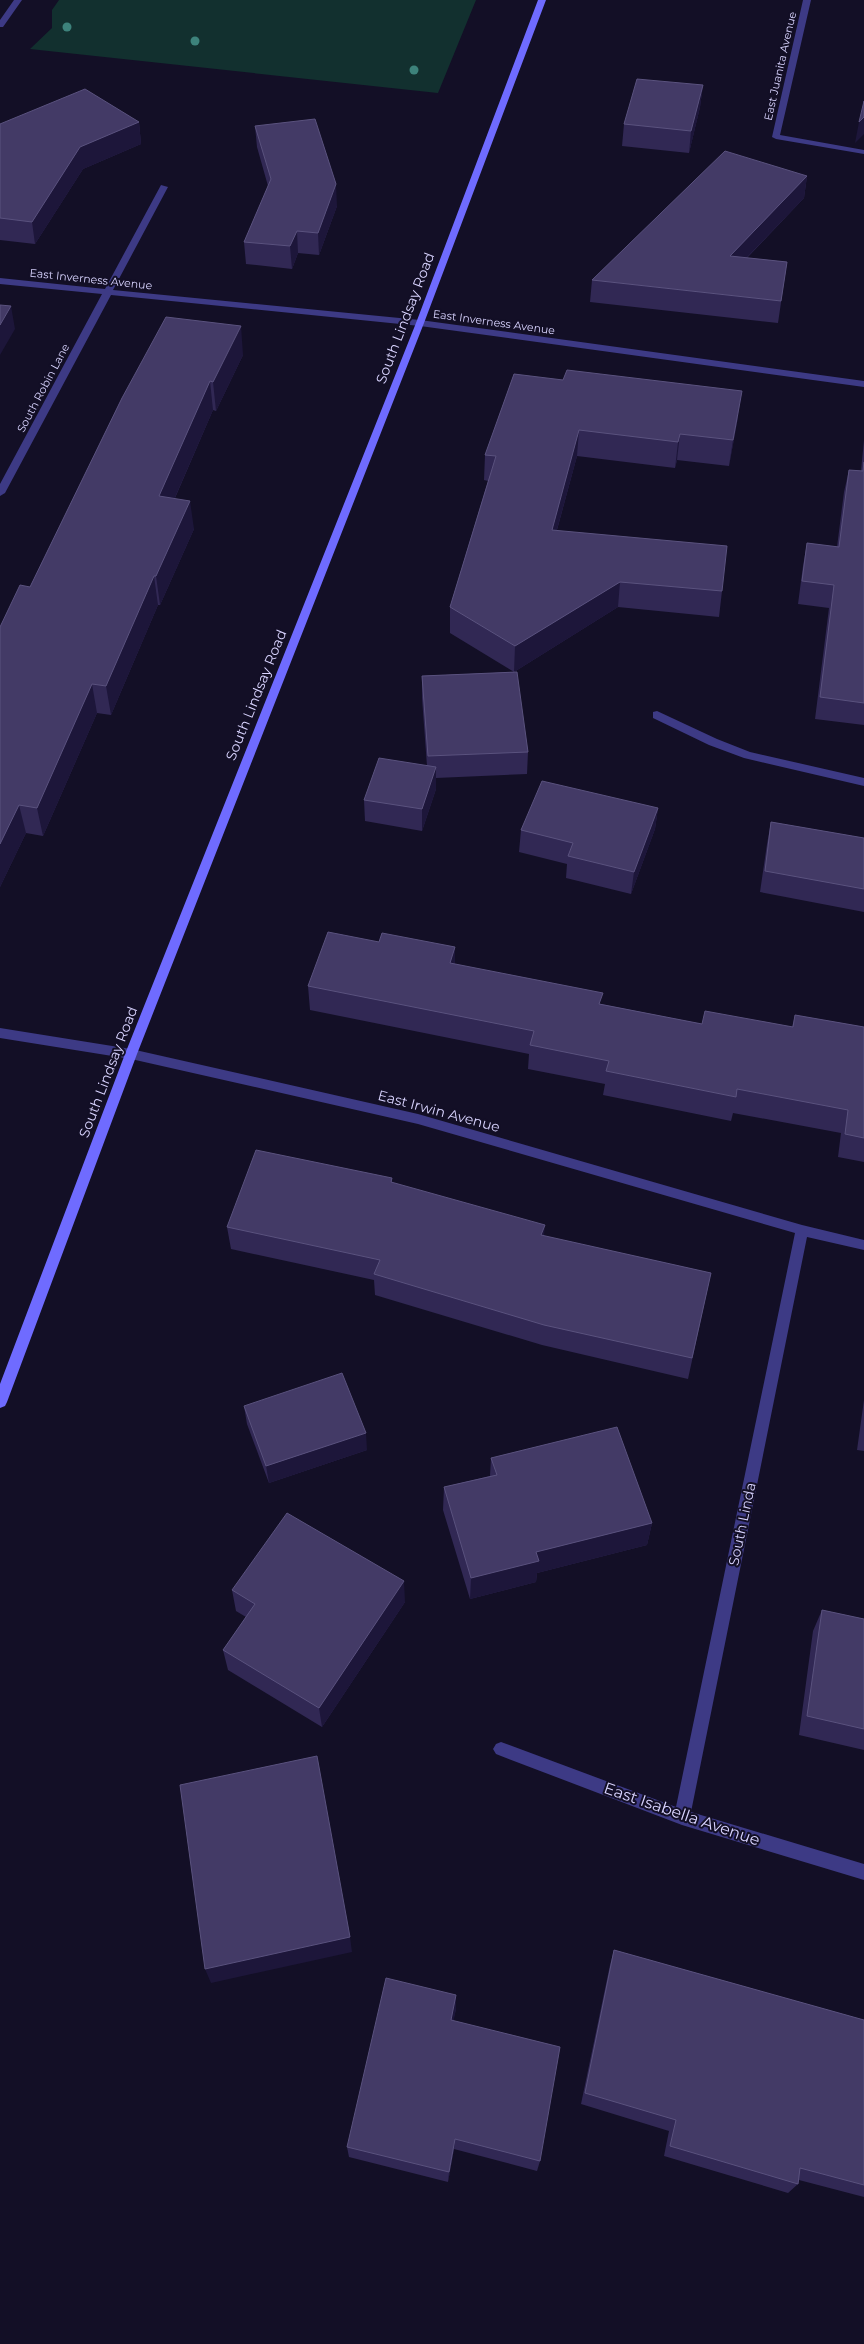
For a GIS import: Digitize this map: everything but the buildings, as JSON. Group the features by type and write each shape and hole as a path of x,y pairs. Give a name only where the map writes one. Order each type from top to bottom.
{"main road":[{"name":"South Lindsay Road","path":"0,1402 131,1054 420,323 542,0"}],"street":[{"path":"0,24 18,0"},
{"name":"East Juanita Avenue","path":"807,0 776,137 864,152"},
{"name":"South Robin Lane","path":"0,493 164,187"},
{"name":"East Inverness Avenue","path":"0,281 420,323 864,384"},
{"path":"657,715 713,742 748,755 864,782"},
{"name":"East Irwin Avenue","path":"0,1033 131,1054 418,1119 802,1230 864,1245"},
{"name":"South Linda","path":"682,1817 802,1230"},
{"name":"East Isabella Avenue","path":"501,1748 682,1817 864,1872"}],"green space":[{"path":"59,0 476,0 438,93 30,49 52,28 52,10"}]}
